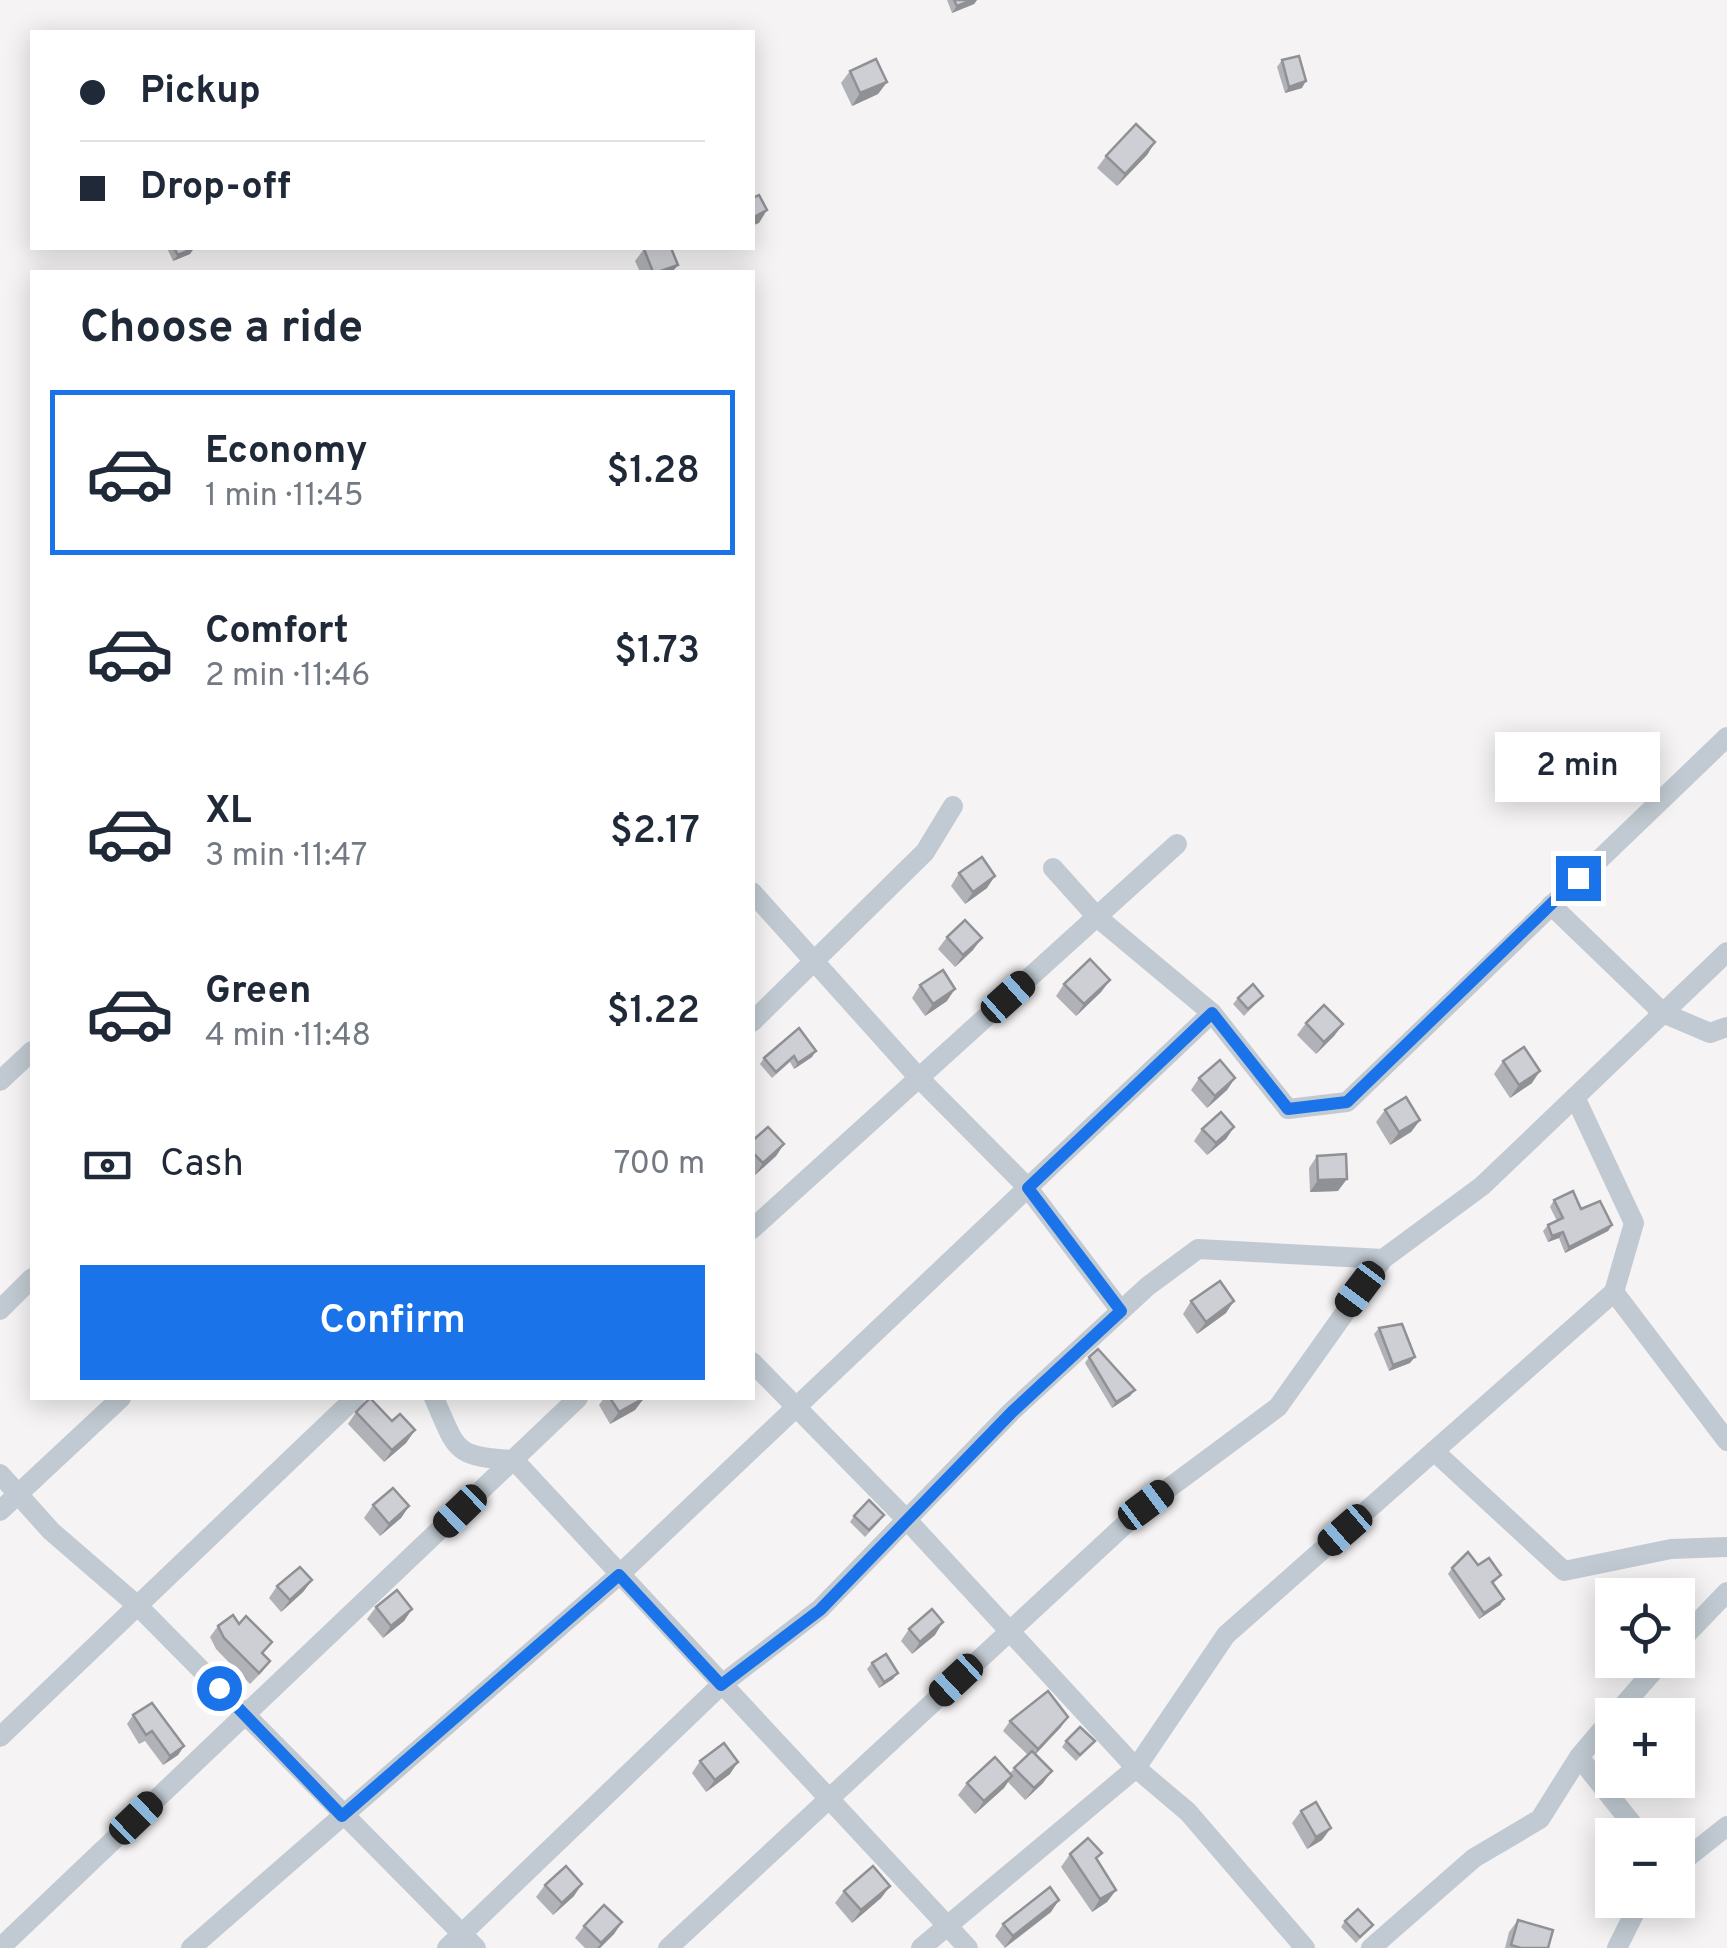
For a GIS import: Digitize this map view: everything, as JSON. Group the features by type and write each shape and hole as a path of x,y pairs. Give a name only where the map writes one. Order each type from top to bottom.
{"street":[{"path":"1053,868 1097,916 1212,1013 1288,1109 1347,1102 1727,737"},
{"path":"755,1019 924,852 952,806"},
{"path":"755,1225 1177,844"},
{"path":"755,895 920,1078 1028,1188 1121,1311"},
{"path":"1551,904 1663,1013 1710,1033 1727,1027"},
{"path":"668,1948 1146,1505 1278,1407 1383,1259 1482,1186 1727,952"},
{"path":"191,1948 619,1575 1212,1013"},
{"path":"0,1081 30,1053"},
{"path":"920,1948 944,1924 1136,1768 1226,1635 1614,1292 1634,1224 1574,1097"},
{"path":"0,1474 51,1530 139,1608 246,1715 462,1943 721,1685 820,1610 1012,1412 1121,1311 1198,1249 1383,1259"},
{"path":"0,1310 30,1280"},
{"path":"1614,1292 1727,1441"},
{"path":"755,1365 907,1520 1136,1768 1188,1812 1305,1948"},
{"path":"0,1510 120,1400"},
{"path":"0,1737 353,1400"},
{"path":"435,1400 448,1438 478,1458 514,1460 827,1802 968,1948"},
{"path":"0,1948 576,1400"},
{"path":"1434,1452 1564,1571 1671,1549 1727,1547"},
{"path":"1695,1625 1727,1592"},
{"path":"1630,1698 1648,1678"},
{"path":"1371,1948 1474,1858 1540,1819 1595,1739"},
{"path":"1579,1757 1627,1818"},
{"path":"1695,1851 1727,1826"},
{"path":"1617,1948 1632,1918"}],"building":[{"path":"1299,56 1306,81 1289,87 1282,60"},
{"path":"876,59 887,82 860,93 850,71"},
{"path":"1136,124 1155,142 1125,174 1106,156"},
{"path":"759,195 767,210 755,216 755,197"},
{"path":"644,250 672,250 678,265 652,270"},
{"path":"982,857 995,876 973,892 959,873"},
{"path":"965,920 982,938 963,955 947,937"},
{"path":"1090,959 1110,980 1084,1004 1064,984"},
{"path":"943,970 955,989 933,1004 920,985"},
{"path":"1253,984 1263,996 1248,1009 1238,998"},
{"path":"1324,1005 1343,1024 1324,1042 1306,1023"},
{"path":"799,1028 816,1051 798,1063 794,1056 776,1072 764,1058"},
{"path":"1524,1047 1540,1071 1519,1085 1503,1061"},
{"path":"1220,1060 1235,1078 1215,1096 1199,1078"},
{"path":"1406,1097 1420,1120 1399,1132 1385,1110"},
{"path":"1221,1112 1234,1127 1216,1143 1202,1129"},
{"path":"768,1127 784,1144 763,1163 755,1155 755,1138"},
{"path":"1346,1154 1347,1179 1318,1180 1317,1156"},
{"path":"1573,1191 1581,1209 1600,1201 1612,1225 1569,1247 1563,1232 1552,1236 1548,1225 1563,1218 1554,1200"},
{"path":"1220,1281 1234,1301 1206,1322 1191,1301"},
{"path":"1402,1324 1415,1357 1393,1365 1379,1328"},
{"path":"1098,1349 1135,1390 1116,1402 1089,1357"},
{"path":"372,1400 392,1421 400,1414 415,1430 392,1450 356,1412"},
{"path":"611,1400 640,1400 619,1412"},
{"path":"393,1488 409,1506 389,1524 373,1505"},
{"path":"869,1500 884,1515 869,1530 854,1516"},
{"path":"1468,1552 1478,1565 1489,1558 1501,1575 1492,1582 1504,1599 1484,1613 1452,1568"},
{"path":"300,1567 312,1580 290,1600 277,1586"},
{"path":"397,1590 412,1609 391,1626 376,1607"},
{"path":"932,1609 943,1622 920,1642 909,1629"},
{"path":"233,1615 239,1624 246,1616 272,1642 262,1653 270,1661 259,1673 224,1638 218,1626"},
{"path":"886,1654 898,1673 884,1682 872,1663"},
{"path":"1048,1691 1068,1717 1038,1749 1010,1721"},
{"path":"152,1703 184,1746 170,1756 152,1731 146,1735 133,1715"},
{"path":"1080,1727 1095,1741 1080,1755 1066,1741"},
{"path":"724,1743 738,1762 715,1780 700,1761"},
{"path":"1032,1751 1052,1771 1034,1788 1014,1768"},
{"path":"995,1757 1012,1776 984,1801 967,1783"},
{"path":"1316,1802 1331,1828 1316,1837 1301,1811"},
{"path":"1088,1838 1102,1853 1096,1858 1116,1890 1100,1899 1070,1854"},
{"path":"566,1866 582,1884 562,1903 545,1885"},
{"path":"873,1866 890,1886 861,1910 844,1891"},
{"path":"1050,1887 1059,1900 1013,1936 1003,1924"},
{"path":"604,1905 622,1922 601,1943 584,1926"},
{"path":"1358,1909 1373,1925 1360,1937 1345,1921"},
{"path":"1518,1920 1553,1930 1548,1948 1511,1945"}],"route":[{"path":"219,1688 342,1816 619,1575 721,1685 820,1610 1012,1412 1121,1311 1028,1188 1212,1013 1288,1109 1347,1102 1578,878"}]}
